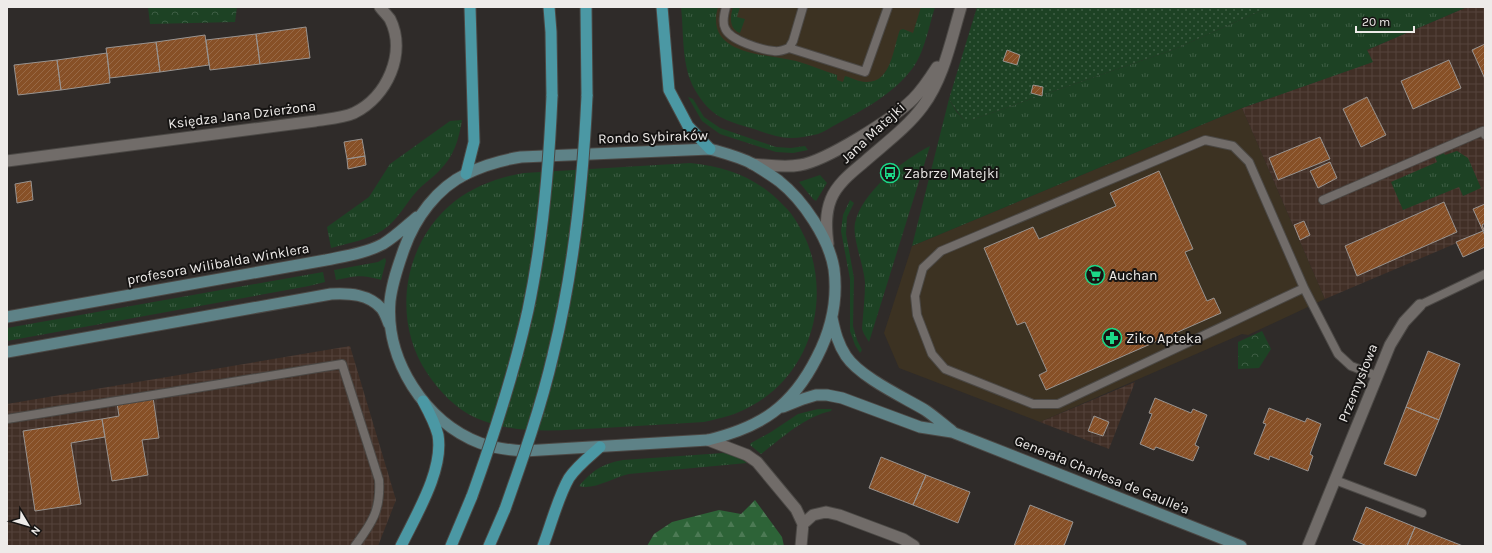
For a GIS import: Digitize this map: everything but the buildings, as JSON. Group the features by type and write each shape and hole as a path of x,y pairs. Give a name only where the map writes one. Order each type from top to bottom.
{"main road":[{"path":"466,174 474,142 470,7"},
{"path":"451,546 472,496 506,396 528,309 538,254 547,184 552,96 549,7"},
{"path":"489,546 520,466 540,403 563,311 574,249 581,191 587,96 586,7"},
{"path":"662,7 670,90 688,126 710,149"},
{"name":"Rondo Sybiraków","path":"710,149 752,164 778,181 793,194 818,228 828,248 834,269 832,318 823,345 812,368 797,390 779,409 750,427 732,434 708,440 524,451 503,449 480,443 461,434 444,422 423,401 408,378 395,346 390,302 393,283 407,241 422,213 441,192 466,174 502,160 521,157 710,149"},
{"name":"profesora Wilibalda Winklera","path":"7,317 326,260 356,253 382,244 422,213"},
{"path":"7,352 344,293 358,295 370,300 382,309 392,330"},
{"name":"Generała Charlesa de Gaulle'a","path":"832,318 836,334 846,357 857,368 902,398 926,411 952,432"},
{"name":"Generała Charlesa de Gaulle'a","path":"779,409 816,395 827,394 842,398 920,427 952,432 1223,543 1241,546"},
{"path":"401,546 423,501 439,458 437,433 423,401"},
{"path":"543,546 569,478 575,470 600,447"}],"street":[{"name":"Księdza Jana Dzierżona","path":"7,161 315,121 353,113 368,104 379,92 390,74 396,54 395,35 393,29 389,18 380,7"},
{"name":"Jana Matejki","path":"828,248 826,229 827,212 831,198 840,184 853,171 900,130 923,106 938,79 961,7"},
{"name":"Jana Matejki","path":"752,164 783,167 802,165 821,158 846,144 895,113 913,99 942,59 951,40"},
{"name":"Przemysłowa","path":"1308,546 1390,345 1404,322 1420,305"},
{"path":"708,440 747,455 757,462 796,509 803,524 801,546"},
{"path":"803,524 812,515 826,512 839,515 902,543 914,546"}],"lane":[{"path":"726,7 724,21 725,29 729,35 738,41 774,51 789,48 866,72 888,7"},
{"path":"789,48 793,41 804,7"},
{"path":"1323,200 1483,130 1485,135"},
{"path":"1304,288 1058,404 1033,404 945,369 932,354 916,315 915,296 923,268 941,251 1205,140 1233,146 1249,162 1304,288 1338,354 1351,366 1377,376"},
{"name":"Przemysłowa","path":"1420,305 1485,274"},
{"path":"7,419 342,364 379,480 380,496 376,513 368,528 355,546"},
{"path":"1335,480 1422,513"}],"shaded area":[{"path":"695,7 933,7 868,96 699,49"},
{"path":"1467,7 1485,7 1485,231 1325,299 1242,108 1372,62 1367,50"},
{"path":"1242,108 1325,299 1248,335 1242,334 1040,422 899,368 884,333 912,246"},
{"path":"350,346 396,500 378,546 7,546 7,404"},
{"path":"1135,382 1109,449 1040,422"}],"green space":[{"path":"148,7 237,7 235,22 150,24"},
{"path":"681,7 718,7 716,23 720,35 729,43 740,49 796,61 837,75 837,80 843,82 845,76 858,81 866,82 875,81 881,77 890,63 900,30 903,29 913,33 921,7 935,7 920,56 912,69 887,94 823,132 798,138 785,138 774,136 723,118 711,111 700,98 687,71"},
{"path":"733,7 740,7 737,17 745,19 740,33 732,26 731,15"},
{"path":"977,7 1269,7 1175,49 971,120 964,120 949,99"},
{"path":"1269,7 1467,7 1367,50 1373,62 1242,108 912,246 949,99 956,111 964,120 971,120 1175,49"},
{"path":"688,97 693,99 704,117 720,128 776,147 791,148 805,146 808,150 793,153 776,152 720,134 702,121"},
{"path":"462,120 457,140 445,165 417,191 393,222 383,230 371,236 331,248 327,227 369,197 390,164 450,121"},
{"path":"930,146 869,342 862,329 865,283 855,236 855,223 859,211 866,200 885,178 896,168"},
{"path":"1457,151 1468,158 1481,188 1463,196 1459,187 1403,210 1391,182 1437,162 1435,157 1444,153 1445,155"},
{"path":"690,163 717,167 730,171 753,181 764,188 788,210 800,227 807,242 814,267 817,292 815,317 808,341 797,363 782,383 762,399 739,412 726,417 704,422 555,430 523,430 492,424 476,418 462,410 443,393 427,373 416,352 409,329 406,306 408,282 414,259 424,238 437,218 455,201 488,183 505,177 524,173"},
{"path":"820,175 827,183 816,201 799,182"},
{"path":"850,200 854,203 847,217 846,234 854,278 853,326 862,350 860,353 855,345 850,331 850,279 841,231 843,215"},
{"path":"385,258 386,261 381,280 358,276 336,280 334,270 378,262"},
{"path":"323,272 325,282 309,286 7,341 7,328"},
{"path":"1262,331 1271,349 1259,368 1238,369 1238,342"},
{"path":"818,409 832,409 831,411 803,423 761,454 750,445 798,414"},
{"path":"723,453 737,456 747,463 629,474 590,487 579,486 598,468 623,460"},
{"path":"755,500 782,537 784,546 647,546 654,534 672,522 719,510 741,514"}],"place":[{"name":"Zabrze Matejki","path":"890,173"},
{"name":"Auchan","path":"1095,275"},
{"name":"Ziko Apteka","path":"1112,338"}]}
